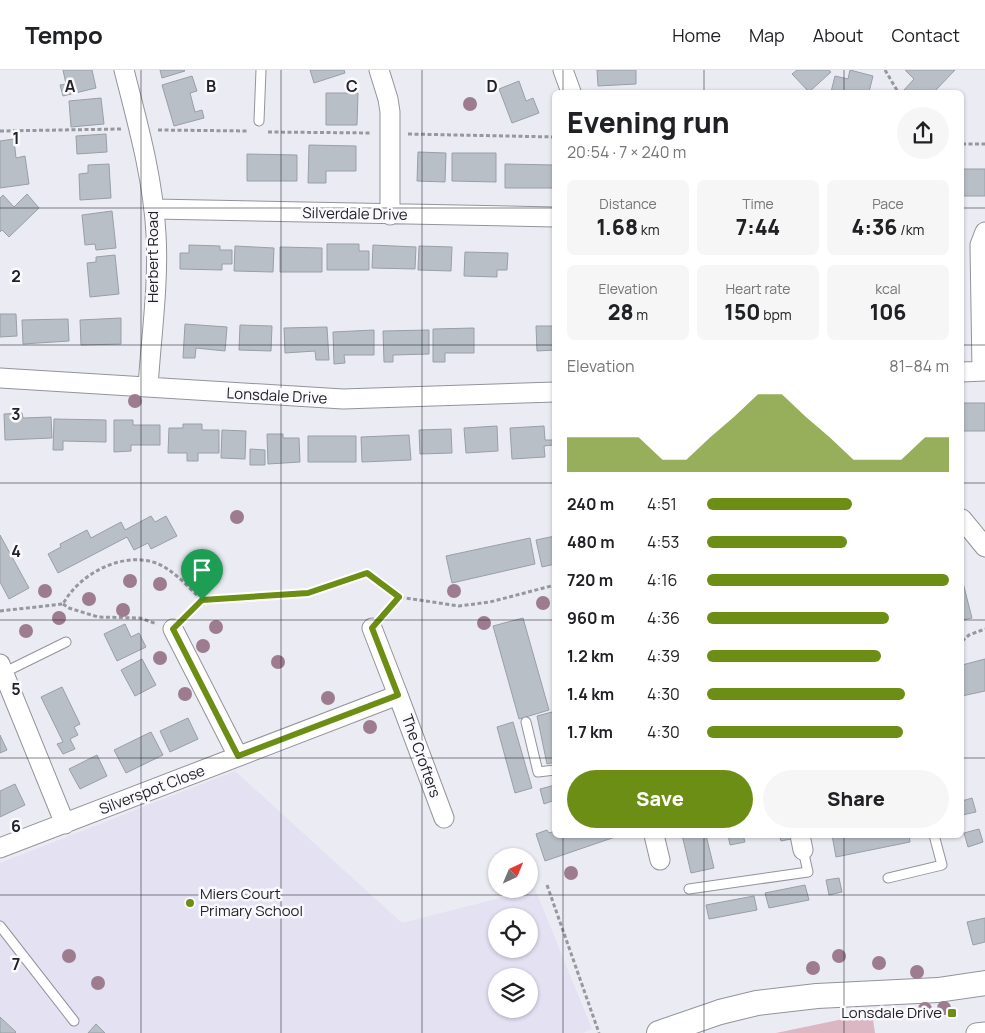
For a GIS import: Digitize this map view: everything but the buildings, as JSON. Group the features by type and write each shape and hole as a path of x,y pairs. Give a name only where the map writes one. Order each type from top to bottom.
{"street":[{"name":"Herbert Road","path":"124,70 146,155 154,209 156,266 148,387"},
{"path":"379,70 388,99 391,134 390,215"},
{"path":"563,70 570,90"},
{"name":"Silverdale Drive","path":"154,209 552,217"},
{"path":"964,372 983,371 980,245 985,232"},
{"name":"Lonsdale Drive","path":"0,378 343,399 552,392"},
{"path":"964,522 985,548"},
{"path":"372,628 398,695"},
{"path":"173,629 238,756"},
{"path":"2,668 65,824"},
{"name":"Silverspot Close","path":"0,848 398,695"},
{"name":"The Crofters","path":"398,695 444,818"},
{"path":"655,838 660,860"},
{"path":"659,1033 720,1012 757,1003 817,996 938,990 985,983"},
{"path":"976,1033 985,1032"}],"lane":[{"path":"259,121 261,70"},
{"path":"2,668 66,642"},
{"path":"526,722 538,772 552,770"},
{"path":"888,878 942,866 935,838"},
{"path":"689,889 808,872 801,842"},
{"path":"0,926 74,1021"}],"path":[{"path":"885,70 897,90"},
{"path":"0,131 139,128 251,131"},
{"path":"261,131 552,137"},
{"path":"964,144 985,144"},
{"path":"63,604 77,584 92,573 113,564 137,561 157,564 177,576 202,600"},
{"path":"0,611 63,604 69,608 98,617 140,618 173,629 202,600 308,593 367,573 399,597 459,606 490,602 552,586"},
{"path":"372,628 399,597"},
{"path":"964,639 969,635 985,629"},
{"path":"547,885 599,1033"}],"shaded area":[{"name":"Miers Court Primary School","path":"235,771 402,923 500,898 538,898 538,896 592,1029 583,1033 0,1033 0,863"},
{"path":"872,1013 875,1033 776,1033"}],"place":[{"name":"Miers Court Primary School","path":"190,903"},
{"name":"Lonsdale Drive","path":"952,1013"}],"route":[{"path":"367,573 399,597 372,628 398,695 238,756 173,629 202,600 308,593 367,573"}]}
